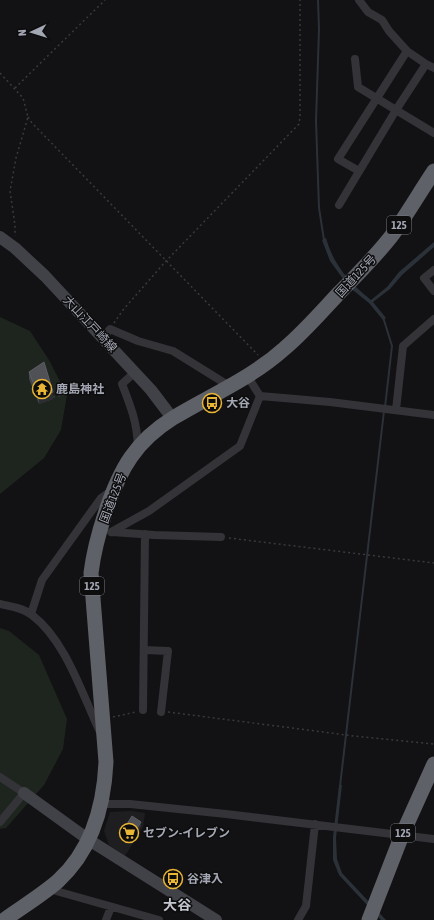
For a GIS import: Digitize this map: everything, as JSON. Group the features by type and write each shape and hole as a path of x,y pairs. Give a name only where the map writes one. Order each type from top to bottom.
{"highway":[{"name":"国道125号","path":"4,920 49,889 60,880 75,863 89,840 101,804 105,779 105,740 91,573 93,557 105,531 116,488 123,470 138,448 156,430 173,418 248,377 266,364 301,333 345,288 393,234 434,171"},
{"name":"125","path":"369,919 402,835 434,764"}],"main road":[{"name":"大山江戸崎線","path":"0,237 15,248 107,333 135,372 173,418"},
{"path":"24,793 89,840 216,920"}],"street":[{"path":"359,0 368,12 382,20 389,31 407,51 434,68"},
{"path":"359,171 338,159 407,51"},
{"path":"355,59 358,87 434,132"},
{"path":"339,205 396,110 426,64"},
{"path":"434,270 424,278 434,291"},
{"path":"394,410 403,346 434,319"},
{"path":"107,333 173,351 231,387"},
{"path":"135,372 122,384 133,410 136,423 138,448"},
{"path":"248,377 260,396"},
{"path":"260,396 330,402 434,415"},
{"path":"105,531 149,511 240,446 260,396"},
{"path":"31,614 42,580 101,498 116,488"},
{"path":"105,531 221,537"},
{"path":"143,710 145,534"},
{"path":"0,604 13,606 31,614 50,632 63,651 100,734 105,740"},
{"path":"144,650 168,651 161,712"},
{"path":"0,777 24,793 0,822"},
{"path":"101,804 130,804 315,824 434,839"},
{"path":"298,920 306,906 315,824"},
{"path":"49,889 159,920"},
{"path":"106,920 111,907"}],"path":[{"path":"15,88 105,0"},
{"path":"107,333 123,310 166,261 299,124 300,0"},
{"path":"0,73 23,98 28,117 32,123 266,364"},
{"path":"15,248 15,225 10,191 16,158 28,117"},
{"path":"53,397 104,388"},
{"path":"221,537 434,563"},
{"path":"103,720 143,710"},
{"path":"161,712 354,736 434,744"}],"shaded area":[{"path":"326,238 333,257 343,273 371,300 387,287 399,272 434,242 434,247 402,275 390,289 373,302 386,318 383,320 369,303 349,287 330,261 322,240"},
{"path":"0,317 30,331 49,360 67,395 61,430 44,458 0,494"},
{"path":"0,628 9,631 39,655 67,719 63,749 44,785 6,828 0,829"},
{"path":"339,785 342,785 336,838 337,859 342,873 386,920 381,920 339,875 333,860 333,837"},
{"path":"132,811 145,813 143,827 125,856 109,845 104,831 110,812"}],"building":[{"name":"鹿島神社","path":"44,362 53,392 39,397 29,372"},
{"path":"132,816 141,822 131,838 122,832"}],"waterway":[{"path":"318,0 319,29 316,121 319,208 324,240"},
{"path":"383,317 392,346 385,407"},
{"path":"340,786 384,411"}],"place":[{"name":"鹿島神社","path":"42,389"},
{"name":"大谷","path":"212,403"},
{"name":"セブン-イレブン","path":"129,833"},
{"name":"谷津入","path":"173,879"}],"district":[{"name":"大谷","path":"177,905"}]}
